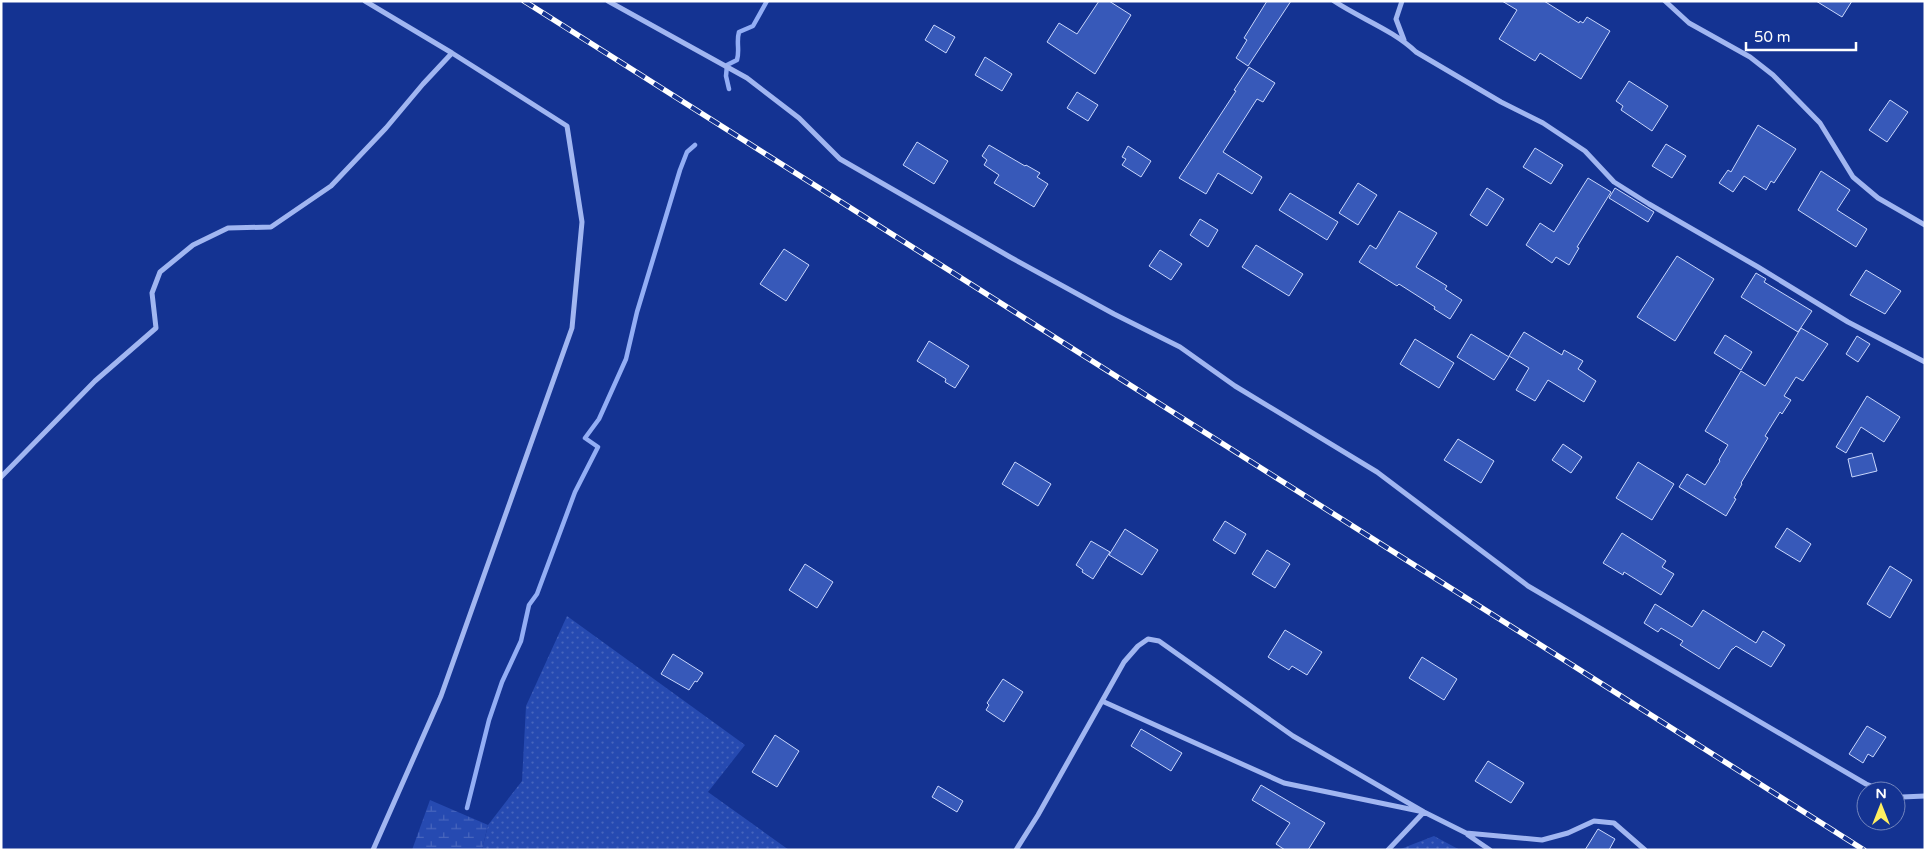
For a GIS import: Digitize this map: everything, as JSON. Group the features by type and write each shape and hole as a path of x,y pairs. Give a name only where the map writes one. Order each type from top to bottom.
{"street":[{"path":"364,1 452,53 566,126 582,222 572,328 441,696 373,850"},
{"path":"608,1 747,78 799,118 840,159 1017,261 1180,347 1235,386 1390,481 1528,586 1861,781"},
{"path":"1334,1 1355,15 1404,41 1416,52 1501,102 1550,128 1585,151 1614,182 1642,200 1758,266 1848,322 1925,362"},
{"path":"1402,1 1396,19 1404,41"},
{"path":"1665,1 1689,23 1750,57 1773,75 1820,124 1853,177 1878,198 1925,225"},
{"path":"1,477 95,380 156,328 152,293 160,272 192,245 228,228 272,227 331,186 386,128 452,53"},
{"path":"1016,850 1038,815 1124,662 1138,646 1148,639 1158,642 1294,736 1424,812 1466,833 1490,850"},
{"path":"1102,701 1284,783 1424,812"},
{"path":"1906,797 1925,796"},
{"path":"1388,850 1424,812"},
{"path":"1466,833 1542,840 1568,833 1594,821 1614,823 1645,850"}],"green space":[{"path":"567,616 745,745 708,792 789,850 482,850 488,825 522,781 526,706"},
{"path":"430,800 488,825 482,850 412,850"},
{"path":"1434,836 1460,850 1398,850"}],"building":[{"path":"1099,1 1109,1 1131,15 1095,74 1047,42 1059,23 1077,34"},
{"path":"1267,1 1291,1 1248,66 1236,58 1247,40 1244,38"},
{"path":"1502,1 1544,1 1579,23 1580,21 1583,23 1587,17 1610,31 1581,79 1540,53 1535,61 1499,39 1517,10"},
{"path":"1816,1 1852,1 1842,17"},
{"path":"934,25 955,37 946,53 925,40"},
{"path":"985,57 1012,74 1002,91 975,75"},
{"path":"1249,67 1275,83 1263,102 1257,99 1223,152 1262,177 1252,194 1218,173 1206,194 1179,178 1236,91 1234,90"},
{"path":"1629,81 1668,106 1652,131 1621,110 1623,106 1616,101"},
{"path":"1077,92 1098,105 1088,121 1067,108"},
{"path":"1890,100 1908,112 1887,142 1869,130"},
{"path":"1758,125 1796,149 1774,183 1771,181 1766,190 1744,176 1733,192 1719,183 1728,170 1731,172"},
{"path":"917,142 948,161 934,184 903,165"},
{"path":"1666,144 1686,156 1672,178 1652,166"},
{"path":"989,145 1040,173 1037,177 1048,184 1034,207 994,183 999,175 984,165 987,160 982,156"},
{"path":"1128,146 1151,161 1141,177 1122,165 1126,159 1122,157"},
{"path":"1535,148 1563,165 1551,184 1523,167"},
{"path":"1821,171 1850,190 1837,210 1867,229 1856,247 1798,210"},
{"path":"1588,178 1611,192 1577,247 1579,248 1569,265 1556,257 1552,263 1526,245 1540,223 1554,232"},
{"path":"1358,183 1377,195 1358,225 1339,213"},
{"path":"1487,188 1504,199 1487,226 1470,215"},
{"path":"1615,188 1654,212 1648,222 1609,198"},
{"path":"1290,193 1338,222 1327,240 1279,210"},
{"path":"1399,211 1437,233 1416,267 1447,286 1445,289 1462,300 1450,319 1399,284 1397,286 1359,262 1370,245 1376,249"},
{"path":"1200,219 1218,230 1208,247 1190,235"},
{"path":"1256,245 1303,274 1289,296 1242,267"},
{"path":"784,249 809,265 786,301 760,284"},
{"path":"1160,250 1182,264 1171,280 1149,266"},
{"path":"1677,256 1714,279 1675,341 1637,317"},
{"path":"1866,270 1901,291 1885,314 1850,295"},
{"path":"1756,273 1766,279 1764,282 1812,311 1798,332 1741,297"},
{"path":"1801,328 1828,344 1803,381 1796,377 1784,396 1791,400 1782,414 1780,412 1765,436 1768,438 1741,483 1734,498 1736,499 1726,516 1679,487 1687,474 1705,485 1720,461 1728,445 1705,431 1741,371 1765,386"},
{"path":"1524,332 1562,355 1564,350 1583,361 1578,369 1596,381 1584,402 1548,380 1535,401 1516,390 1529,368 1509,356"},
{"path":"1471,334 1509,357 1494,380 1457,357"},
{"path":"1725,335 1752,352 1741,370 1714,353"},
{"path":"1857,336 1870,344 1858,362 1846,354"},
{"path":"1415,339 1454,363 1439,388 1400,364"},
{"path":"929,341 969,366 955,388 945,382 946,379 917,361"},
{"path":"1867,396 1900,417 1884,442 1861,427 1846,453 1836,447"},
{"path":"1458,439 1494,461 1481,483 1444,460"},
{"path":"1563,444 1582,457 1571,473 1552,460"},
{"path":"1872,453 1877,471 1852,477 1848,459"},
{"path":"1015,462 1051,484 1038,506 1002,484"},
{"path":"1638,462 1674,484 1652,520 1616,498"},
{"path":"1225,521 1246,534 1235,554 1213,540"},
{"path":"1787,528 1811,544 1800,562 1775,547"},
{"path":"1125,529 1158,550 1142,575 1109,555"},
{"path":"1622,533 1666,561 1662,567 1674,574 1661,595 1624,572 1623,575 1603,563"},
{"path":"1091,541 1110,552 1093,579 1082,572 1083,570 1076,565"},
{"path":"1267,550 1290,564 1275,588 1252,574"},
{"path":"805,564 833,582 817,608 789,590"},
{"path":"1890,566 1912,580 1890,618 1867,604"},
{"path":"1655,604 1692,627 1703,610 1756,643 1763,631 1785,645 1771,667 1736,646 1719,669 1680,645 1683,641 1661,628 1658,632 1644,623"},
{"path":"1285,630 1322,652 1307,675 1292,666 1289,670 1268,657"},
{"path":"673,654 703,673 689,690 661,674"},
{"path":"1422,657 1457,679 1444,700 1409,678"},
{"path":"1003,679 1023,692 1004,722 986,710 989,705 987,703"},
{"path":"1867,726 1886,737 1873,757 1868,754 1863,763 1849,754"},
{"path":"1141,729 1182,753 1171,771 1131,746"},
{"path":"775,735 799,751 777,787 752,772"},
{"path":"1488,761 1524,783 1511,803 1475,781"},
{"path":"1261,785 1325,823 1308,850 1285,850 1276,844 1290,823 1252,800"},
{"path":"938,786 963,801 957,812 932,797"},
{"path":"1598,829 1615,839 1609,850 1585,850"}],"waterway":[{"path":"729,89 726,76 727,65 737,60 739,32 753,26 767,1"},
{"path":"467,808 489,720 502,682 521,641 529,605 537,594 575,492 598,447 585,438 599,419 626,359 637,312 680,170 687,152 695,145"}],"railway":[{"path":"524,1 1864,850"}]}
